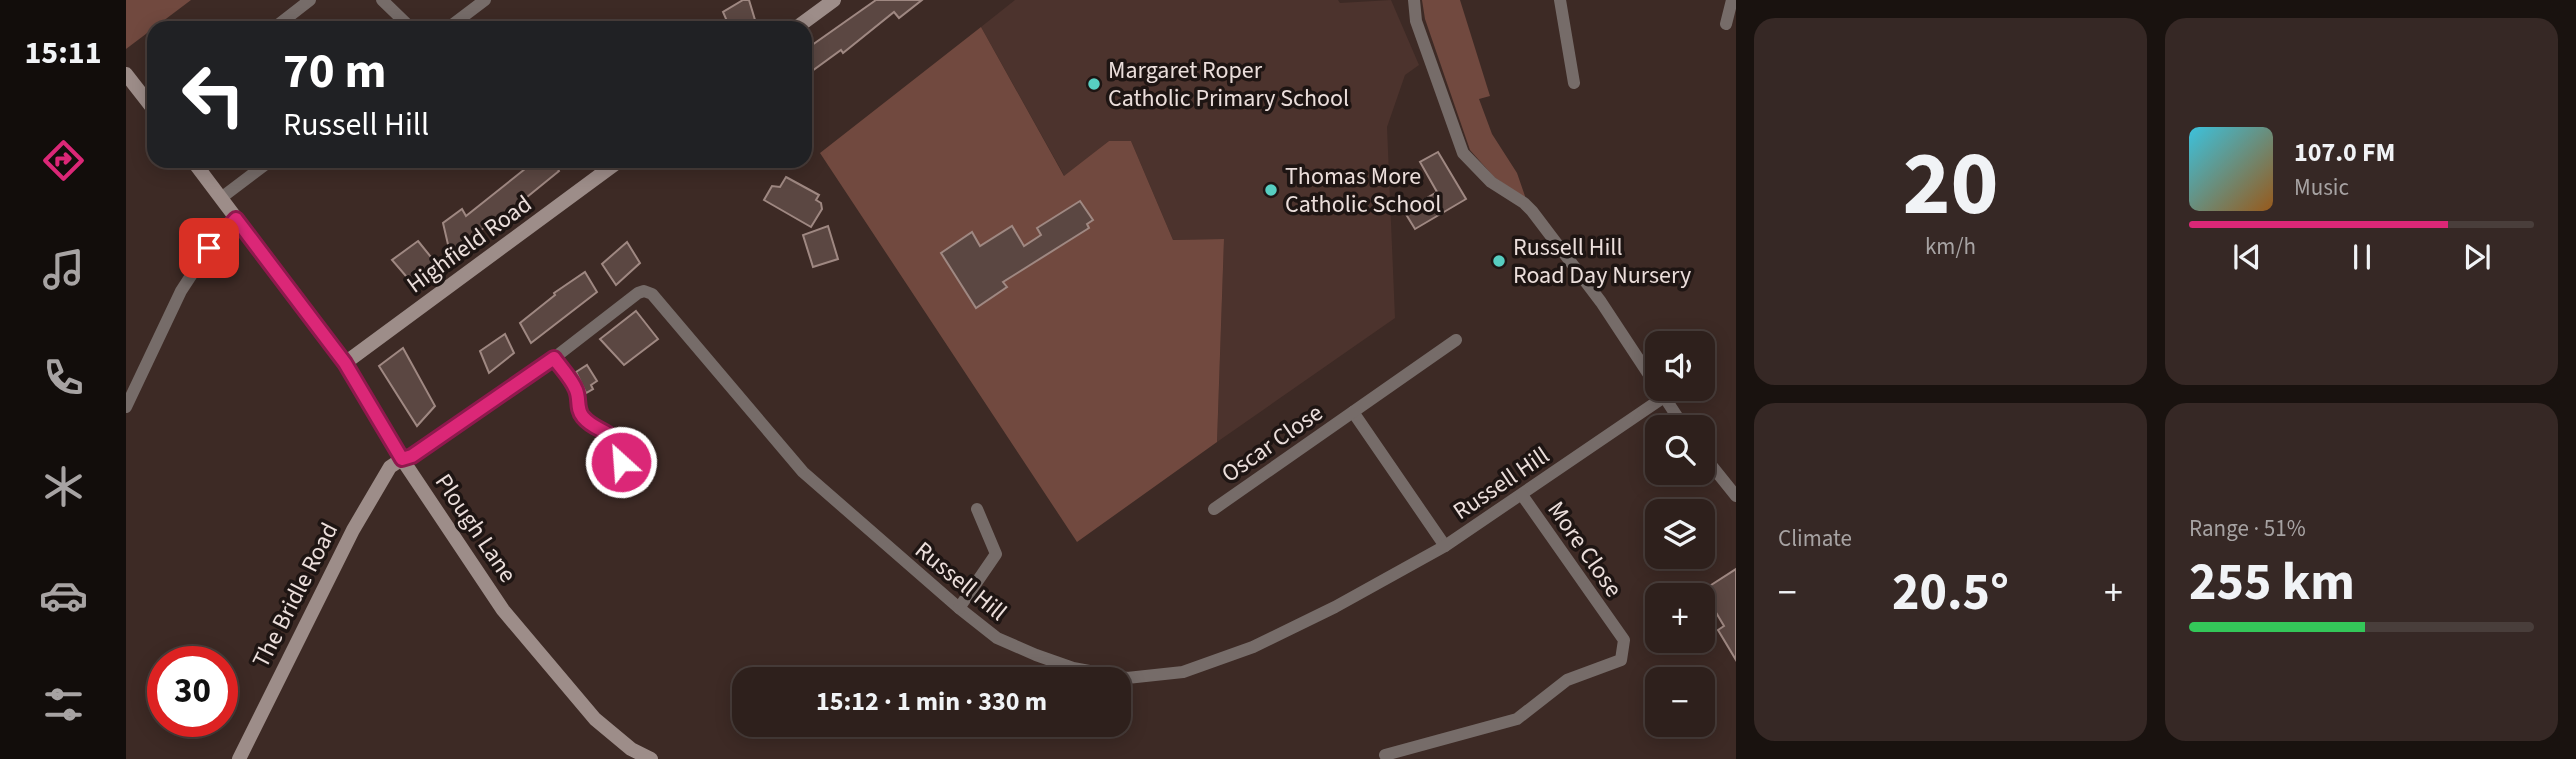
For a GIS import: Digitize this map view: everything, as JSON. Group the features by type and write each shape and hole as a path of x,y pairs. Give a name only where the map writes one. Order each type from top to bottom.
{"main road":[{"path":"806,21 834,0"},
{"path":"126,74 147,101"},
{"name":"Plough Lane","path":"198,168 345,363 402,459 511,620 595,719 631,749 651,759"},
{"name":"Highfield Road","path":"345,363 610,168"},
{"name":"The Bridle Road","path":"239,759 353,530 390,467 402,459"}],"street":[{"path":"283,21 310,0"},
{"path":"382,0 404,21"},
{"path":"457,21 485,0"},
{"path":"1414,0 1420,34 1464,153 1491,182 1532,211 1601,302 1645,368"},
{"path":"1560,0 1574,83"},
{"path":"1726,24 1732,0"},
{"path":"221,198 261,168"},
{"path":"126,407 181,291 209,248 236,219"},
{"name":"Russell Hill","path":"402,459 412,456 554,358 644,291 652,294 793,462 847,513 959,608 997,638 1073,668 1128,678 1184,672 1253,647 1324,613 1445,546 1522,495 1647,401"},
{"name":"Oscar Close","path":"1214,509 1456,340"},
{"path":"554,358 576,390 579,411 586,420 612,436 616,443 621,462 615,468"},
{"name":"Oscar Close","path":"1353,412 1445,546"},
{"path":"1715,470 1736,496"},
{"name":"More Close","path":"1385,755 1517,719 1567,680 1621,660 1624,640 1522,495"},
{"path":"959,608 996,554 978,509"}],"shaded area":[{"path":"126,0 191,0 163,21 147,21 147,33 126,49"},
{"name":"Thomas More Catholic School","path":"1015,0 1338,0 1340,3 1391,0 1419,65 1405,75 1387,127 1395,318 1217,442 1224,239 1173,240 1131,141 1109,141 1065,177 981,27"},
{"path":"1422,0 1460,0 1490,96 1479,99 1492,134 1517,173 1526,199 1494,177 1470,150 1425,19"},
{"path":"981,27 1064,176 1109,141 1131,141 1173,240 1224,239 1217,442 1077,542 820,153"}],"building":[{"path":"743,0 749,0 755,20 727,21 723,12"},
{"path":"876,0 922,0 899,18 894,12 843,53 841,50 812,71 812,45"},
{"path":"1438,152 1466,199 1415,229 1404,211 1437,192 1420,162"},
{"path":"526,168 557,168 559,171 494,224 492,222 450,253 443,223 462,209 466,216"},
{"path":"786,177 819,195 816,200 821,203 822,209 811,227 764,200 772,186 780,187"},
{"path":"1080,201 1093,220 1087,224 1089,228 1003,282 1007,287 976,308 941,253 972,232 980,246 1012,226 1024,246 1041,235 1037,228"},
{"path":"828,226 838,259 813,267 803,235"},
{"path":"418,241 435,262 412,283 392,260"},
{"path":"627,242 640,263 616,285 602,264"},
{"path":"585,272 597,292 531,343 520,323 555,295 554,293"},
{"path":"636,311 658,339 624,365 600,339"},
{"path":"505,334 514,353 489,373 480,351"},
{"path":"403,348 435,406 417,426 379,366"},
{"path":"587,365 597,381 591,385 593,389 586,393 576,372"},
{"path":"1736,569 1736,660 1718,630 1724,626 1715,611 1714,583"}],"place":[{"name":"Margaret Roper Catholic Primary School","path":"1094,84"},
{"name":"Thomas More Catholic School","path":"1271,190"},
{"name":"Russell Hill Road Day Nursery","path":"1499,261"}],"route":[{"path":"209,248 236,219 345,363 402,459 412,456 554,358 576,390 579,411 586,420 612,436 620,450 621,462"}]}
